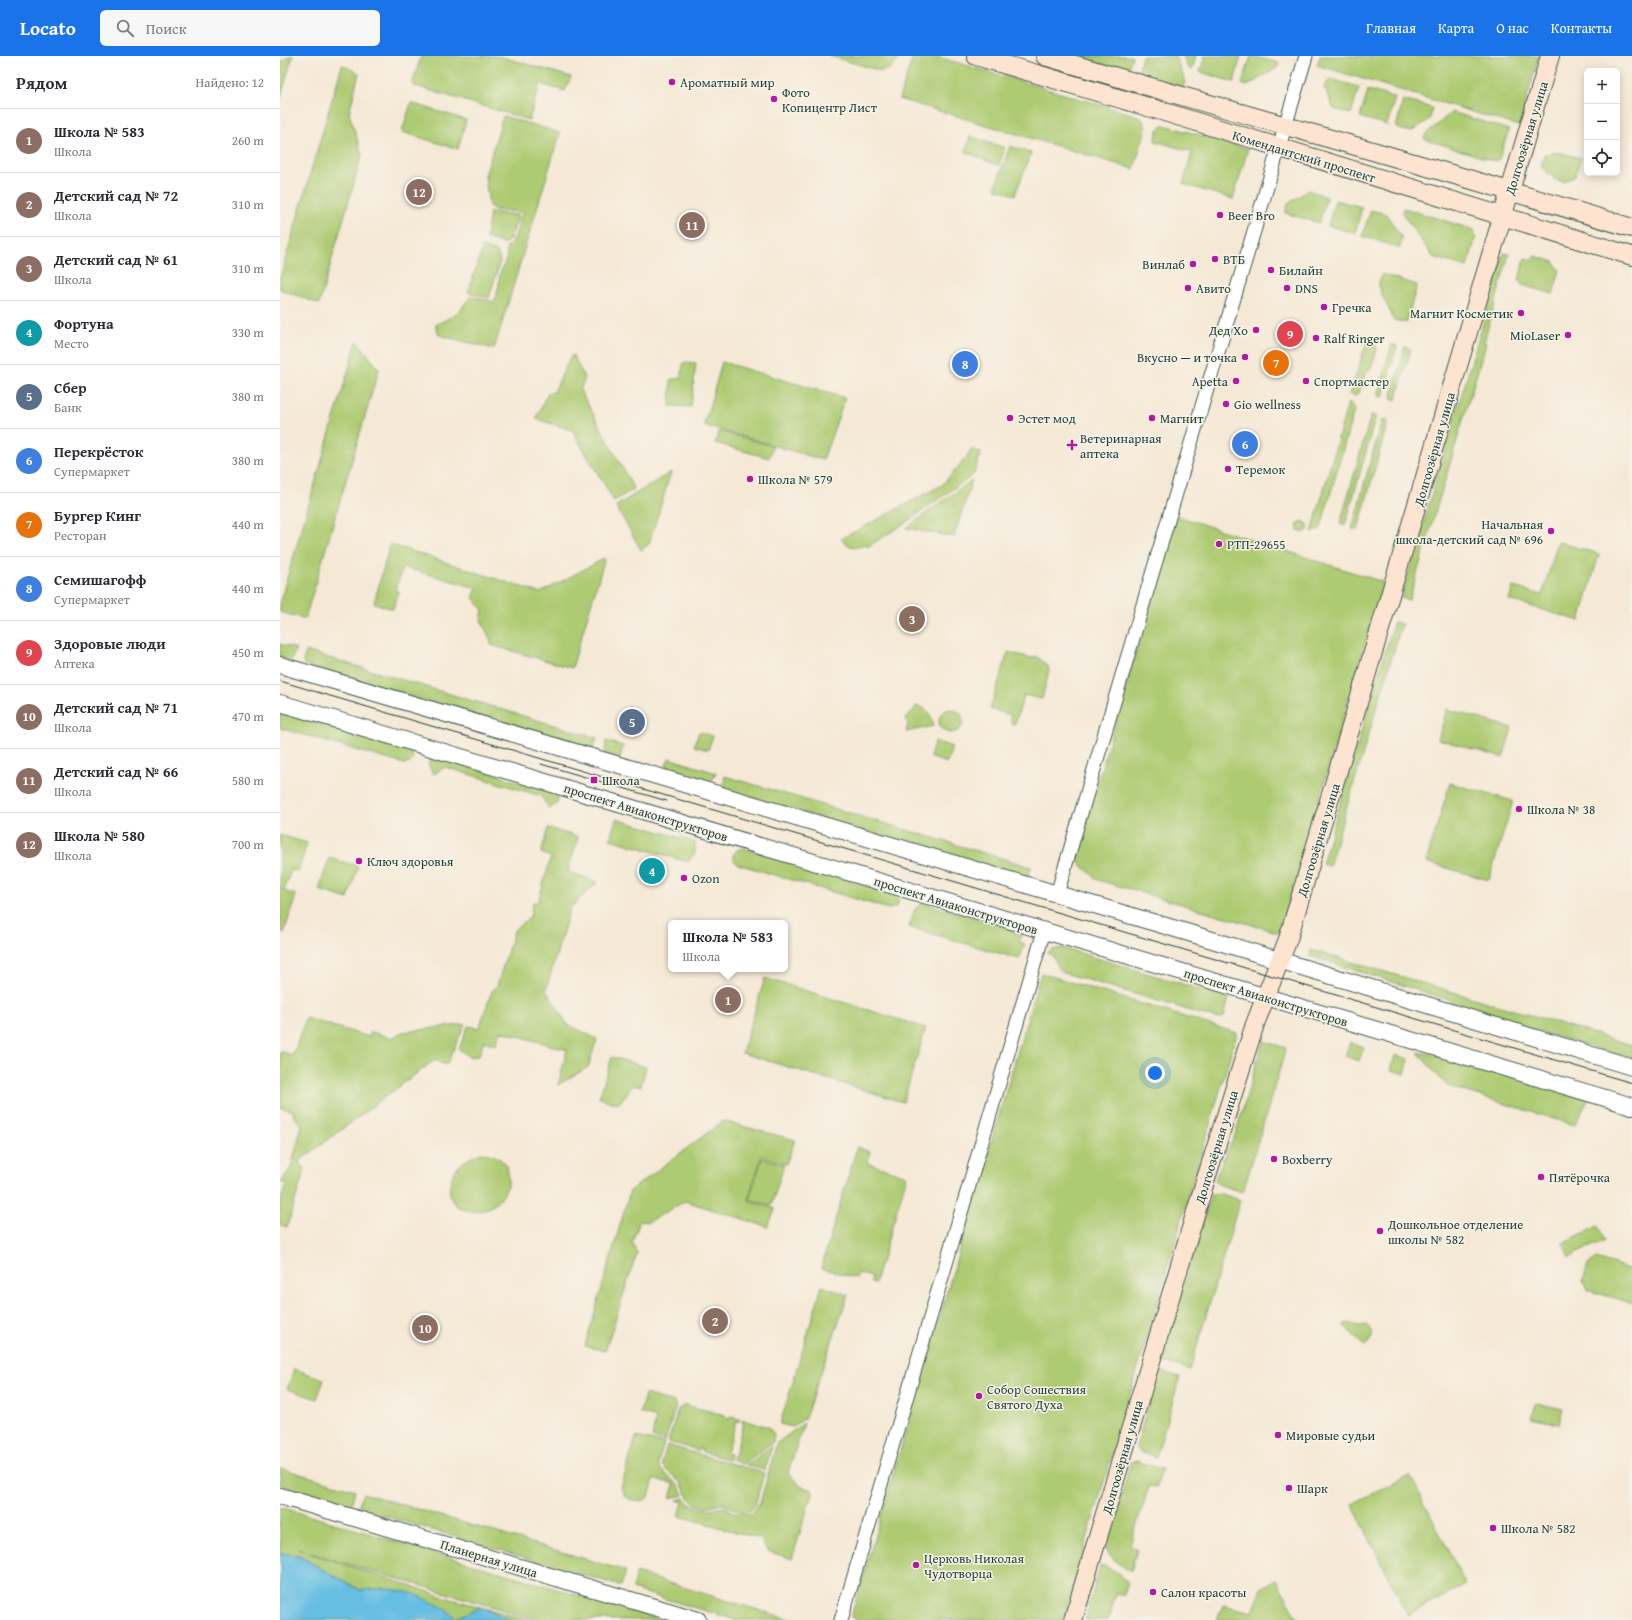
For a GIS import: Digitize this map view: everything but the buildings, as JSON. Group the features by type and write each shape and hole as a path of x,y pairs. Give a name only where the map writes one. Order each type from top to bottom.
{"main road":[{"name":"Комендантский проспект","path":"976,56 1632,256"},
{"name":"Комендантский проспект","path":"1045,56 1284,127 1510,191 1632,228"},
{"name":"Долгоозёрная улица","path":"1073,1620 1204,1184 1265,997 1288,939 1550,56"}],"street":[{"path":"1057,894 1306,56"},
{"path":"280,665 1280,960 1632,1066"},
{"name":"проспект Авиаконструкторов","path":"280,703 1632,1106"},
{"path":"841,1620 1044,931"},
{"name":"Планерная улица","path":"280,1496 698,1620"}],"green space":[{"path":"289,56 293,56 280,99 280,64"},
{"path":"421,56 499,56 571,77 565,91 540,84 529,120 412,85"},
{"path":"830,56 898,56 896,62 888,70 881,71"},
{"path":"915,56 935,56 1138,116 1142,119 1146,128 1134,169 899,99 912,60"},
{"path":"1074,56 1132,56 1129,68 1126,71"},
{"path":"1142,56 1175,56 1185,81 1183,88 1138,74"},
{"path":"1183,56 1196,56 1192,70 1188,68"},
{"path":"1205,56 1241,56 1234,82 1200,72"},
{"path":"1251,56 1279,63 1277,68 1247,86 1242,84"},
{"path":"1320,56 1539,56 1519,126 1317,65"},
{"path":"342,65 359,73 349,113 362,155 319,304 280,289 280,278"},
{"path":"1330,79 1359,87 1351,114 1334,109 1324,87"},
{"path":"1368,90 1395,98 1387,125 1360,117"},
{"path":"1403,100 1432,108 1430,119 1411,132 1396,128"},
{"path":"411,103 466,120 458,149 402,132"},
{"path":"1452,112 1509,130 1499,159 1495,161 1424,139 1425,135"},
{"path":"503,116 560,133 494,349 439,335 435,325 457,314 471,296 494,302 496,296 500,275 507,256 506,248 513,242 522,215 521,212 496,210 489,206 485,176"},
{"path":"1164,125 1248,149 1233,199 1183,184 1192,152 1155,141 1158,130"},
{"path":"970,136 1005,148 999,166 966,152"},
{"path":"1010,146 1031,153 1015,195 995,188"},
{"path":"1558,152 1581,158 1575,176 1564,182 1553,179 1554,175 1547,173 1541,165 1544,155"},
{"path":"1308,190 1327,197 1319,223 1285,213 1288,204"},
{"path":"1335,200 1362,207 1355,233 1328,226"},
{"path":"1404,208 1474,230 1476,237 1467,267 1433,257 1402,213"},
{"path":"1371,210 1386,214 1402,238 1400,248 1362,236"},
{"path":"490,212 519,215 510,239 504,244 486,238"},
{"path":"483,247 497,252 500,261 489,298 468,292"},
{"path":"1504,253 1509,254 1484,342 1486,343 1409,600 1401,598"},
{"path":"1535,256 1554,262 1560,270 1553,294 1522,285 1519,279 1525,258 1533,260"},
{"path":"1382,274 1417,285 1406,323 1394,320 1380,291 1381,288 1378,287"},
{"path":"357,341 379,369 305,619 280,612 280,602"},
{"path":"1367,341 1375,344 1377,349 1371,368 1365,374 1359,393 1355,396 1350,394"},
{"path":"1392,344 1397,346 1383,397 1378,396"},
{"path":"1405,347 1411,349 1396,400 1391,398"},
{"path":"573,355 585,379 580,390 634,489 614,501 572,430 536,419 547,394 554,392 570,357"},
{"path":"685,362 696,363 691,407 670,406 671,379 681,379 683,364"},
{"path":"722,362 845,398 823,460 704,425"},
{"path":"1348,403 1352,405 1354,410 1322,524 1320,529 1312,532"},
{"path":"1371,415 1376,416 1345,526 1340,524"},
{"path":"1382,419 1388,421 1358,530 1352,529"},
{"path":"719,431 773,446 769,458 715,443"},
{"path":"971,449 981,453 974,474 901,526 867,547 865,545 858,547 852,546 846,544 841,539 942,485 966,458"},
{"path":"671,472 649,544 641,550 616,506"},
{"path":"972,480 954,537 906,528"},
{"path":"1177,516 1383,582 1280,933 1098,880 1079,863 1074,861"},
{"path":"1303,521 1307,523 1309,527 1307,531 1303,533 1299,531 1297,527 1299,523"},
{"path":"1558,542 1599,554 1580,621 1509,600 1513,587 1542,595"},
{"path":"390,544 540,593 605,558 572,668 491,645 491,641 481,620 483,610 473,598 477,588 403,567 395,590 399,591 393,609 374,603"},
{"path":"1394,622 1402,624 1329,866 1322,864"},
{"path":"280,644 296,649 291,661 280,658"},
{"path":"306,651 597,738 592,750 304,665 303,661"},
{"path":"1008,652 1031,658 1036,656 1048,666 1049,670 1042,699 1024,695 1015,724 1011,724 1011,715 990,709"},
{"path":"916,706 923,708 928,712 933,726 906,732 908,724 906,717"},
{"path":"951,709 959,713 963,721 959,729 951,733 943,729 939,721 943,713"},
{"path":"1447,709 1512,728 1503,758 1438,739"},
{"path":"280,710 410,749 413,759 410,763 404,764 280,728"},
{"path":"699,732 713,736 708,750 694,746"},
{"path":"606,741 623,746 620,759 605,754"},
{"path":"935,741 952,747 947,763 930,757"},
{"path":"438,757 553,792 558,797 557,804 549,808 541,796 445,767 434,774 428,763 432,758"},
{"path":"669,758 716,773 709,785 676,775 678,770 666,766"},
{"path":"725,776 1031,867 1027,879 726,790 724,781"},
{"path":"1450,783 1513,801 1489,880 1426,862"},
{"path":"616,819 695,842 695,853 688,862 610,839"},
{"path":"548,828 578,837 568,872 598,882 570,908 546,990 567,1024 597,1039 588,1067 558,1085 567,1050 501,1031 496,1045 484,1041 479,1056 469,1057 459,1049 468,1026 479,1028 492,991 497,986 514,930 530,917 533,902 538,902 551,857 541,853"},
{"path":"280,835 307,843 298,872 291,870 284,891 296,895 284,933 280,932"},
{"path":"743,848 896,894 899,902 896,907 889,909 738,864 735,862 733,855 737,850"},
{"path":"329,858 358,866 348,899 319,890"},
{"path":"922,903 1013,928 1012,932 1021,935 1019,942 1025,944 1019,959 909,927 915,909"},
{"path":"1063,948 1229,998 1224,1017 1218,1019 1061,972 1052,955 1047,953 1052,950"},
{"path":"1311,950 1632,1045 1632,1059 1476,1013 1446,999 1310,956"},
{"path":"1041,973 1237,1033 1063,1620 859,1620 851,1617"},
{"path":"765,978 926,1028 903,1102 742,1053"},
{"path":"306,1018 369,1037 371,1032 392,1038 402,1032 465,1024 447,1064 442,1064 436,1059 298,1162 305,1168 287,1227 280,1225 280,1203 286,1184 281,1182 291,1168 302,1125 294,1117 293,1111 280,1107 280,1051 293,1055"},
{"path":"1263,1041 1286,1048 1243,1192 1220,1185 1215,1181 1218,1171 1235,1135"},
{"path":"1350,1042 1364,1047 1359,1061 1345,1056"},
{"path":"1419,1052 1460,1060 1589,1099 1574,1125 1447,1086 1419,1054"},
{"path":"1395,1055 1409,1059 1405,1074 1391,1070"},
{"path":"612,1057 646,1067 641,1086 634,1085 618,1104 599,1098"},
{"path":"723,1121 795,1140 786,1164 762,1156 748,1200 775,1209 768,1227 685,1201 649,1222 640,1221 632,1242 637,1253 605,1351 585,1346 630,1191"},
{"path":"857,1147 870,1152 867,1163 907,1176 875,1283 871,1282 872,1277 858,1273 856,1278 821,1268"},
{"path":"481,1153 496,1156 505,1164 509,1175 507,1186 501,1197 492,1206 480,1211 465,1210 458,1207 450,1196 451,1182 457,1168 462,1163"},
{"path":"762,1158 784,1165 771,1206 749,1199"},
{"path":"1218,1193 1240,1200 1190,1370 1161,1361 1211,1194"},
{"path":"1598,1226 1605,1240 1569,1257 1563,1243"},
{"path":"1596,1259 1632,1270 1632,1303 1587,1290 1583,1282 1588,1264"},
{"path":"822,1286 848,1295 805,1418 792,1427 780,1424"},
{"path":"1347,1323 1359,1326 1367,1325 1370,1328 1372,1336 1370,1341 1365,1346 1343,1325"},
{"path":"294,1369 324,1379 317,1399 287,1389"},
{"path":"1158,1371 1180,1377 1156,1457 1140,1452 1136,1447"},
{"path":"645,1394 674,1402 676,1405 665,1441 652,1437 656,1418 640,1413"},
{"path":"1536,1403 1563,1409 1559,1424 1532,1418"},
{"path":"685,1405 725,1415 725,1418 729,1419 730,1417 740,1419 739,1422 736,1421 727,1453 730,1454 729,1460 701,1451 701,1448 698,1448 698,1450 668,1442 678,1409"},
{"path":"742,1420 769,1427 774,1435 773,1442 743,1464 732,1460 733,1455 735,1455 743,1423"},
{"path":"804,1423 788,1473 802,1487 813,1490 792,1559 767,1551 761,1539 679,1516 683,1502 677,1500 684,1498 693,1506 698,1508 709,1509 726,1507 735,1513 750,1514 760,1503 777,1443"},
{"path":"636,1437 664,1443 658,1463 659,1468 678,1485 683,1495 670,1498 674,1484 654,1479 651,1491 645,1500 635,1501 625,1496 621,1488"},
{"path":"667,1445 764,1473 755,1506 749,1511 742,1512 724,1504 704,1507 696,1505 690,1499 680,1482 662,1466"},
{"path":"772,1446 765,1470 746,1465"},
{"path":"1137,1461 1162,1469 1156,1488 1149,1486 1130,1546 1137,1549 1131,1571 1128,1571 1110,1556 1106,1548 1131,1462"},
{"path":"280,1468 355,1490 351,1506 280,1485"},
{"path":"1410,1475 1466,1585 1408,1615 1352,1504"},
{"path":"363,1493 626,1571 621,1586 358,1508"},
{"path":"280,1507 661,1620 538,1620 297,1549 454,1600 481,1607 456,1618 444,1608 386,1588 360,1590 299,1556 280,1553"},
{"path":"1100,1566 1107,1567 1116,1572 1128,1583 1124,1595 1116,1593 1108,1620 1085,1620"},
{"path":"636,1573 792,1620 736,1620 632,1589"},
{"path":"1276,1579 1299,1620 1217,1620 1223,1605 1253,1612 1261,1588"},
{"path":"482,1607 530,1620 511,1620"}],"water":[{"path":"280,1553 299,1556 360,1590 386,1588 415,1594 444,1608 456,1618 481,1607 511,1620 280,1620"}],"tram line":[{"path":"280,681 1632,1083"},
{"path":"541,764 667,801"}],"place":[{"name":"Ароматный мир","path":"672,82"},
{"name":"Фото Копицентр Лист","path":"774,99"},
{"name":"Школа № 580","path":"419,192"},
{"name":"Beer Bro","path":"1220,215"},
{"name":"Детский сад № 66","path":"692,225"},
{"name":"ВТБ","path":"1215,259"},
{"name":"Винлаб","path":"1193,264"},
{"name":"Билайн","path":"1271,270"},
{"name":"Авито","path":"1188,288"},
{"name":"DNS","path":"1287,288"},
{"name":"Гречка","path":"1324,307"},
{"name":"Магнит Косметик","path":"1521,313"},
{"name":"Дед Хо","path":"1256,330"},
{"name":"Здоровые люди","path":"1290,334"},
{"name":"MioLaser","path":"1568,335"},
{"name":"Ralf Ringer","path":"1316,338"},
{"name":"Вкусно — и точка","path":"1245,357"},
{"name":"Бургер Кинг","path":"1276,363"},
{"name":"Семишагофф","path":"965,364"},
{"name":"Apetta","path":"1236,381"},
{"name":"Спортмастер","path":"1306,381"},
{"name":"Gio wellness","path":"1226,404"},
{"name":"Эстет мод","path":"1010,418"},
{"name":"Магнит","path":"1152,418"},
{"name":"Перекрёсток","path":"1245,444"},
{"name":"Ветеринарная аптека","path":"1072,445"},
{"name":"Теремок","path":"1228,469"},
{"name":"Школа № 579","path":"750,479"},
{"name":"Начальная школа-детский сад № 696","path":"1551,531"},
{"name":"РТП-29655","path":"1219,544"},
{"name":"Детский сад № 61","path":"912,619"},
{"name":"Сбер","path":"632,722"},
{"name":"Школа","path":"594,780"},
{"name":"Школа № 38","path":"1519,809"},
{"name":"Ключ здоровья","path":"359,861"},
{"name":"Фортуна","path":"652,871"},
{"name":"Ozon","path":"684,878"},
{"name":"Школа № 583","path":"728,1000"},
{"name":"Boxberry","path":"1274,1159"},
{"name":"Пятёрочка","path":"1541,1177"},
{"name":"Дошкольное отделение школы № 582","path":"1380,1231"},
{"name":"Детский сад № 72","path":"715,1321"},
{"name":"Детский сад № 71","path":"425,1328"},
{"name":"Собор Сошествия Святого Духа","path":"979,1396"},
{"name":"Мировые судьи","path":"1278,1435"},
{"name":"Шарк","path":"1289,1488"},
{"name":"Школа № 582","path":"1493,1528"},
{"name":"Церковь Николая Чудотворца","path":"916,1565"},
{"name":"Салон красоты","path":"1153,1592"}]}
